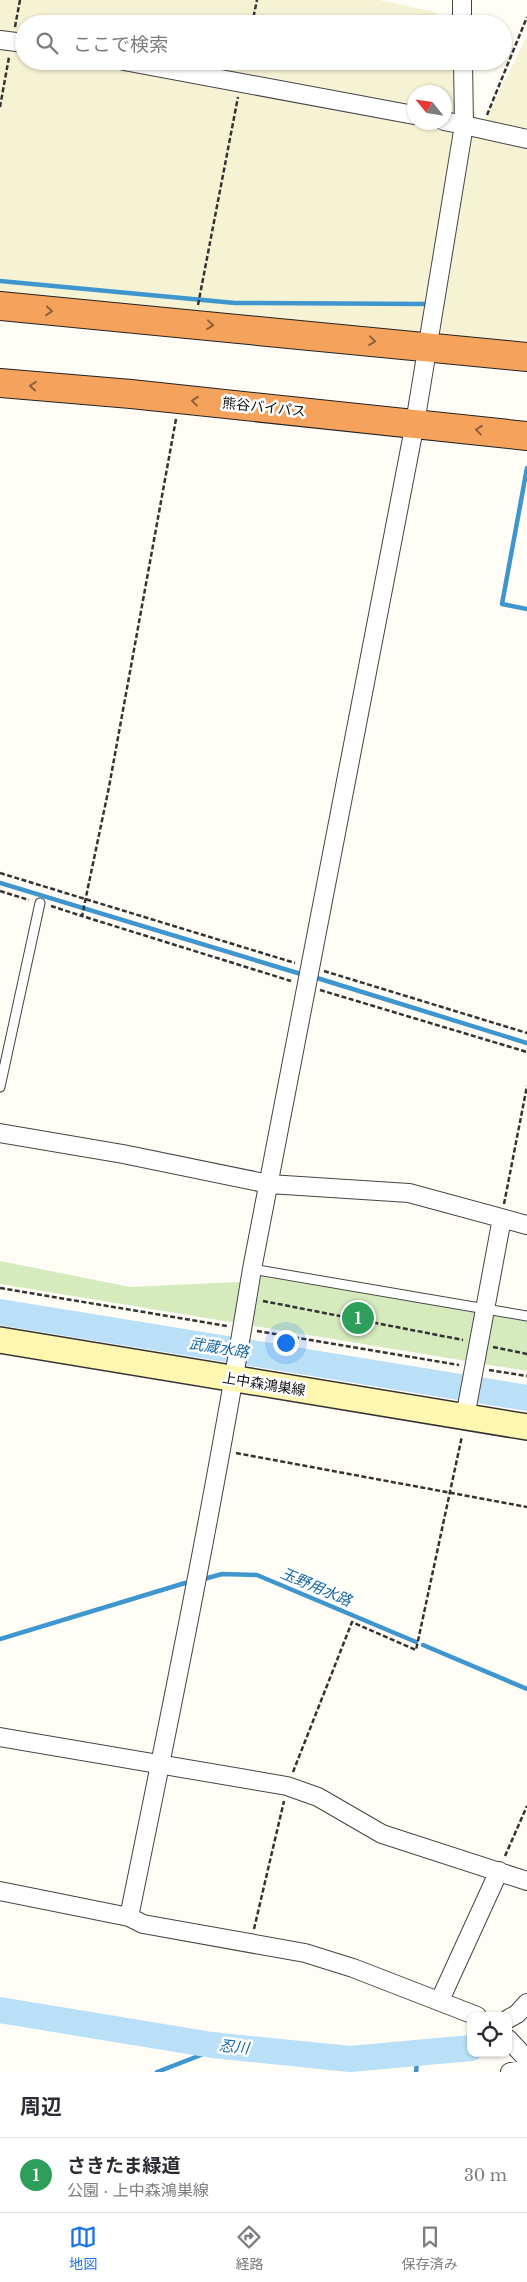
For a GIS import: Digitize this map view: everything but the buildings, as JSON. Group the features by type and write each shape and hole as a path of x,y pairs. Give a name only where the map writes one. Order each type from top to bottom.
{"highway":[{"path":"0,306 194,323 527,357"},
{"name":"熊谷バイパス","path":"0,383 415,423 527,436"}],"main road":[{"name":"上中森鴻巣線","path":"0,1340 235,1372 466,1410 527,1427"}],"street":[{"path":"462,0 462,15"},
{"path":"172,70 407,114"},
{"path":"129,1917 161,1764 235,1372 252,1268 415,423 464,125 463,70"},
{"path":"452,123 527,139"},
{"path":"0,1133 132,1156 268,1184 409,1193 527,1225"},
{"path":"466,1410 502,1218"},
{"path":"0,1737 288,1786 318,1797 382,1834 527,1881"},
{"path":"440,2000 499,1871"},
{"path":"0,1891 129,1917 143,1924 305,1953 440,2000 468,2012"},
{"path":"512,2017 517,2014 527,2002"},
{"path":"512,2042 527,2058"},
{"path":"510,2072 527,2069"}],"lane":[{"path":"0,1088 40,903"},
{"path":"252,1268 527,1316"}],"path":[{"path":"17,15 20,0"},
{"path":"254,15 257,0"},
{"path":"512,54 527,17"},
{"path":"0,107 15,26"},
{"path":"481,129 505,70"},
{"path":"194,323 241,83"},
{"path":"176,418 109,787 82,916 527,1052"},
{"path":"0,873 527,1033"},
{"path":"502,1218 527,1086"},
{"path":"0,1288 473,1371 527,1376"},
{"path":"247,1298 527,1354"},
{"path":"250,1943 288,1786 352,1622 416,1650 451,1494 466,1410"},
{"path":"220,1450 527,1507"},
{"path":"499,1871 527,1806"}],"shaded area":[{"path":"0,0 379,0 436,12 437,15 15,15 15,70 458,70 481,129 510,70 512,70 527,36 527,356 0,301"}],"green space":[{"path":"0,1261 130,1287 238,1282 256,1285 258,1276 527,1321 527,1371 0,1284"}],"waterway":[{"path":"0,281 235,303 428,304 428,301"},
{"path":"527,468 502,604 527,609"},
{"path":"0,883 301,974"},
{"path":"317,978 527,1043"},
{"name":"武蔵水路","path":"0,1312 527,1398"},
{"name":"玉野用水路","path":"204,1579 222,1574 257,1575 416,1642"},
{"name":"玉野用水路","path":"0,1639 185,1583"},
{"name":"玉野用水路","path":"423,1645 527,1689"},
{"name":"忍川","path":"0,2010 212,2045 350,2059 467,2048"},
{"path":"157,2072 201,2055 212,2045"},
{"path":"416,2072 418,2053"}],"place":[{"name":"さきたま緑道","path":"358,1318"}]}
